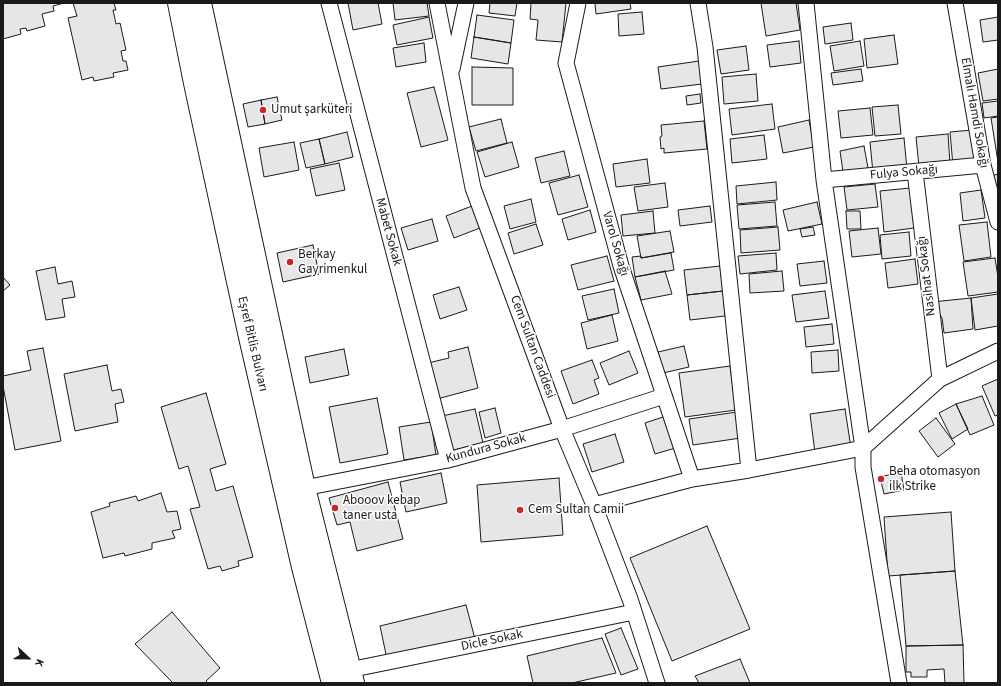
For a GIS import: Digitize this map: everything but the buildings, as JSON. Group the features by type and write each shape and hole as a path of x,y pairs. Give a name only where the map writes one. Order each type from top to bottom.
{"main road":[{"name":"Eşref Bitlis Bulvarı","path":"179,3 250,337 303,567 345,679"},
{"name":"Eşref Bitlis Bulvarı","path":"200,3 345,679"}],"street":[{"name":"Mabet Sokak","path":"329,3 448,460"},
{"name":"Cem Sultan Caddesi","path":"437,3 473,188 562,429 594,505 634,612 657,683"},
{"path":"451,75 466,3"},
{"name":"Varol Sokağı","path":"578,3 566,63 621,266 692,479"},
{"path":"698,3 706,55 749,470"},
{"path":"806,3 824,180 863,448 863,467 899,683"},
{"name":"Elmalı Hamdi Sokağı","path":"955,3 983,165 998,222"},
{"name":"Fulya Sokağı","path":"824,180 983,165"},
{"name":"Nasihat Sokağı","path":"915,172 940,379"},
{"path":"594,505 692,479 749,470 863,448 940,379 998,351"},
{"name":"Kundura Sokak","path":"304,488 448,460 562,429 664,396"},
{"name":"Dicle Sokak","path":"345,679 634,612"}],"place":[{"name":"Umut şarküteri","path":"263,110"},
{"name":"Berkay Gayrimenkul","path":"290,262"},
{"name":"Beha otomasyon ilk Strike","path":"881,479"},
{"name":"Abooov kebap taner usta","path":"335,508"},
{"name":"Cem Sultan Camii","path":"520,510"}]}
